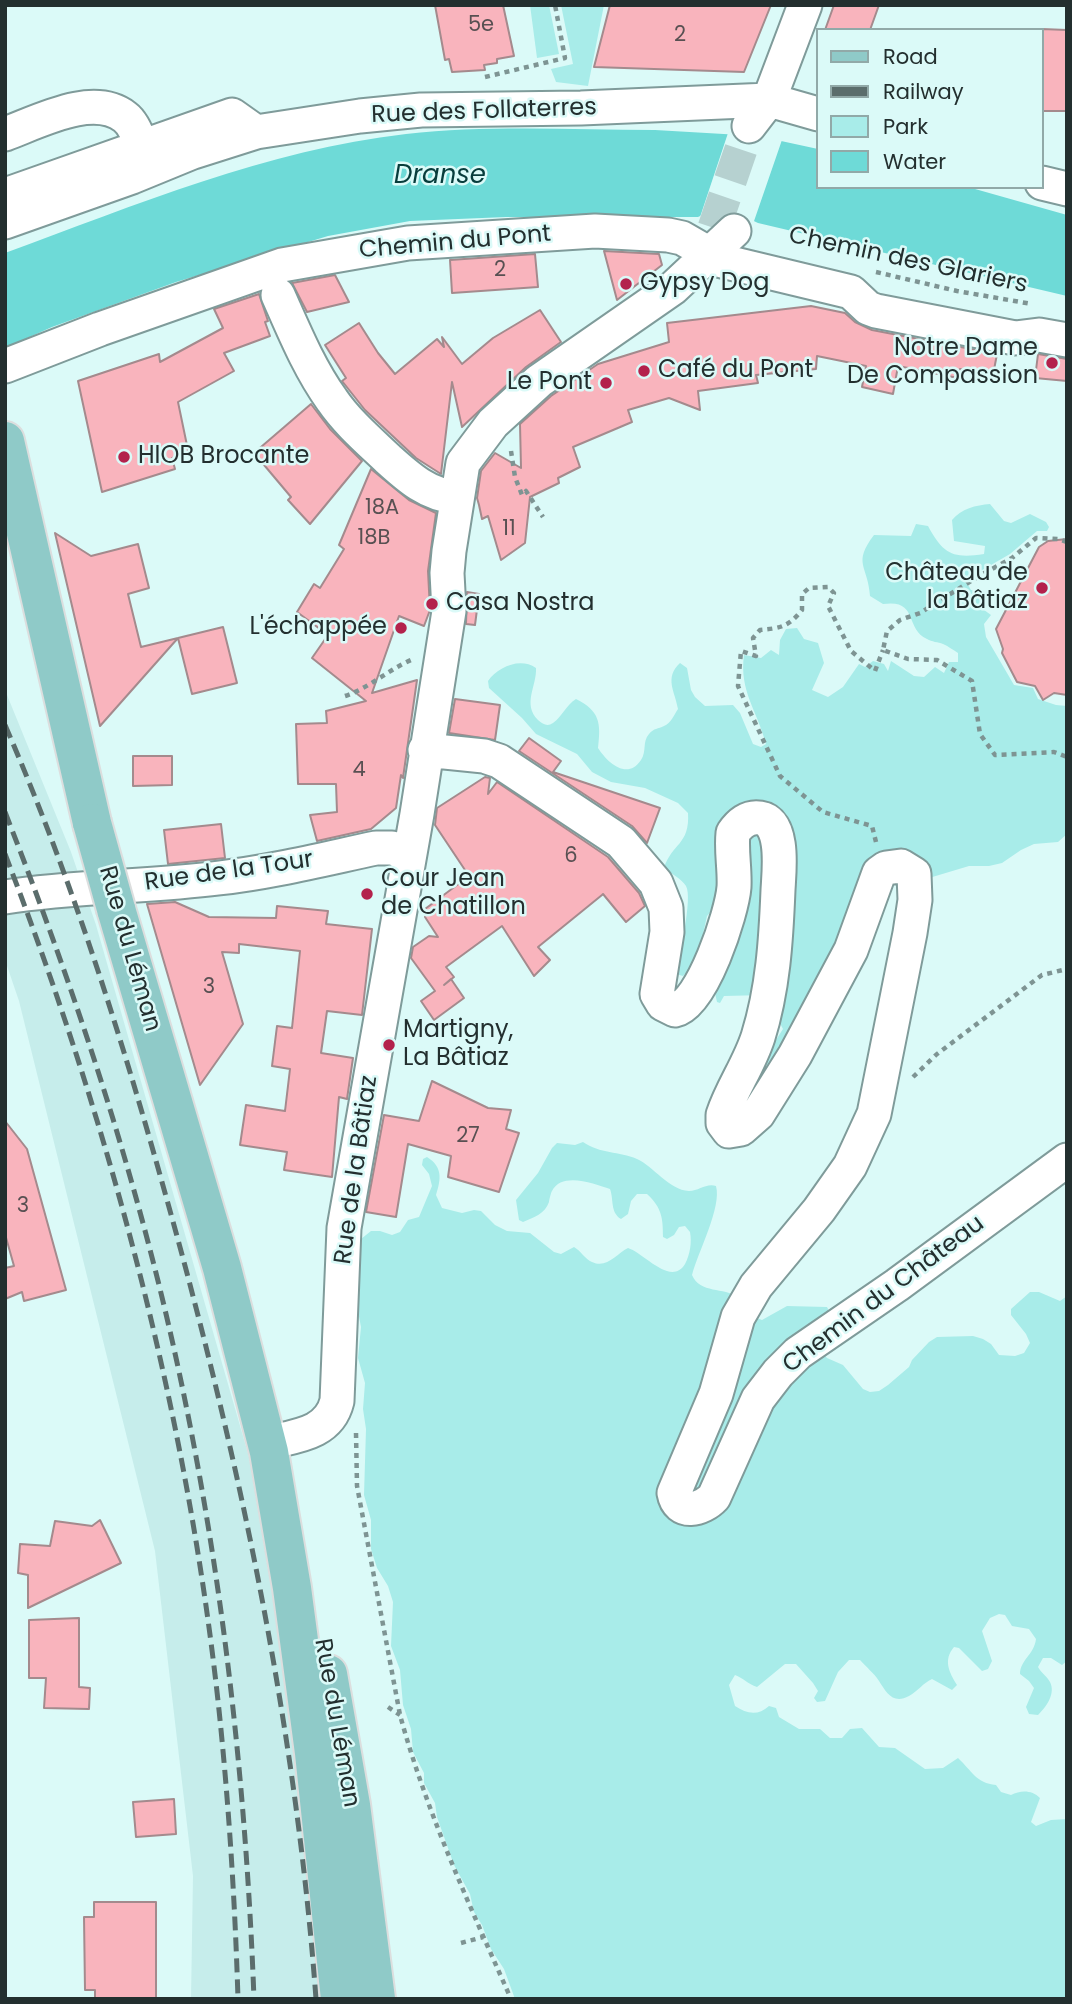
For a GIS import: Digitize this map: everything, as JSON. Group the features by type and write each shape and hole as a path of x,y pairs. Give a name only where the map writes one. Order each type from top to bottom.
{"main road":[{"name":"Rue du Léman","path":"5,442 93,824 216,1249 268,1448 311,1592 351,1805 376,1999"},
{"name":"Rue du Léman","path":"268,1448 292,1588 314,1753 340,1999"}],"street":[{"path":"762,118 805,5"},
{"path":"5,134 76,108 97,106 125,117 135,130 141,145"},
{"name":"Rue des Follaterres","path":"5,222 132,177 193,152 256,132 360,116 421,110 581,108 762,118 816,114"},
{"path":"5,195 232,115 256,132"},
{"path":"1044,183 1067,189"},
{"name":"Chemin du Pont","path":"5,366 100,328 282,265 408,243 595,232 719,238 722,261 851,292 868,308 876,311 1016,338 1039,335 1067,340"},
{"path":"719,238 673,288 561,365 505,412 483,434 463,463 447,573 449,611 425,750 484,756 499,761 629,850 650,873 662,893 667,932 657,994 663,1004 675,1010 687,1006 697,991 726,924 734,888 733,833 745,821 754,818 761,818 773,827 779,862 777,934 771,987 758,1038 723,1115 723,1123 729,1132 741,1129 758,1114 794,1055 851,950 876,877 884,870"},
{"path":"278,295 314,372 347,419 417,484 433,493 456,497"},
{"name":"Rue de la Bâtiaz","path":"268,1448 318,1429 335,1412 344,1228 417,814 425,750"},
{"name":"Rue de la Tour","path":"5,897 52,890 219,878 285,868 376,848 392,848 408,853"},
{"name":"Chemin du Château","path":"884,870 907,867 914,874 916,883 910,933 874,1114 850,1166 819,1210 756,1286 738,1317 716,1394 677,1482 675,1500 681,1506 693,1508 705,1506 714,1497 758,1399 798,1353 897,1285 1067,1160"}],"path":[{"path":"478,79 565,58 555,5"},
{"name":"Chemin des Glariers","path":"864,269 957,291 1037,305"},
{"path":"505,412 515,477 522,495 526,491 543,517"},
{"path":"884,870 872,826 822,812 780,776 738,686 741,651 757,656 753,638 760,630 778,629 791,623 802,610 802,594 809,588 828,587 834,593 828,606 851,652 875,671 887,631 900,620 920,613 1012,558 1036,538 1067,542"},
{"path":"883,650 908,659 937,660 972,681 980,734 995,755 1054,752 1067,757"},
{"path":"345,696 411,660 421,657 441,659"},
{"path":"910,1080 937,1054 1042,975 1067,969"},
{"path":"356,1428 357,1486 400,1715 450,1863 511,1999"},
{"path":"388,1707 400,1715"},
{"path":"461,1943 483,1937"}],"shaded area":[{"path":"5,690 71,852 96,925 249,1457 321,1883 330,1999 191,1999 193,1876 155,1551 19,1001 5,960"}],"green space":[{"path":"530,5 549,5 559,54 537,58"},
{"path":"561,5 604,5 588,86 556,82 551,69 573,64"},
{"path":"990,504 1004,521 1011,523 1030,514 1046,522 1049,527 1047,531 1037,531 1010,554 965,580 971,590 991,593 992,602 980,607 991,615 984,624 986,637 1014,685 1033,688 1038,699 1067,706 1067,834 1058,842 1034,844 1002,863 969,866 929,878 862,872 858,881 863,905 780,1066 764,1065 783,1029 765,995 724,996 720,1003 717,1002 715,993 727,894 707,916 700,948 690,969 683,976 676,974 687,915 688,893 684,883 664,868 686,832 688,813 678,803 645,788 611,782 592,772 577,754 536,734 489,688 488,681 510,665 523,663 536,668 531,708 538,720 547,725 553,723 576,699 590,708 597,719 598,748 618,767 630,769 641,760 649,734 669,723 678,709 672,679 680,663 687,668 695,697 705,706 733,705 740,713 753,744 761,747 766,744 746,690 744,655 761,658 771,650 779,655 780,640 786,629 797,628 804,639 818,643 824,663 812,690 828,697 843,687 859,664 865,667 873,661 884,664 888,671 891,661 914,676 924,677 935,667 944,673 949,662 958,662 958,653 920,634 902,606 883,604 870,596 863,565 864,552 874,535 911,536 916,524 928,526 939,543 950,552 964,556 984,554 985,546 954,541 952,520 969,508"},
{"path":"583,1142 596,1149 637,1159 682,1190 693,1191 716,1186 716,1206 692,1275 696,1281 706,1288 738,1297 739,1311 762,1320 787,1306 827,1307 831,1315 815,1345 827,1358 843,1365 863,1389 870,1392 879,1391 888,1385 937,1337 973,1336 991,1344 999,1355 1015,1356 1024,1353 1030,1343 1011,1315 1011,1309 1030,1292 1039,1292 1060,1301 1067,1296 1067,1661 1062,1665 1051,1658 1043,1658 1038,1667 1052,1687 1049,1700 1041,1712 1038,1715 1029,1714 1026,1707 1034,1688 1020,1674 1036,1639 1029,1629 1012,1626 1005,1615 999,1614 990,1618 982,1631 992,1661 988,1669 982,1671 959,1648 954,1647 948,1661 957,1685 952,1690 932,1679 909,1696 894,1698 860,1660 849,1660 838,1672 825,1701 817,1702 814,1698 818,1691 796,1664 785,1664 757,1687 735,1675 729,1685 735,1706 744,1711 757,1713 769,1706 776,1708 779,1717 799,1729 820,1729 830,1738 842,1738 850,1729 862,1728 879,1747 895,1748 925,1769 943,1768 958,1758 975,1776 996,1785 1001,1792 1011,1795 1019,1792 1034,1793 1040,1798 1031,1822 1036,1826 1051,1820 1067,1819 1067,1999 515,1999 504,1969 491,1949 474,1912 470,1894 454,1865 437,1817 435,1803 424,1783 424,1773 413,1752 411,1729 403,1705 400,1670 391,1646 393,1602 371,1549 371,1520 364,1495 365,1383 358,1358 361,1327 354,1291 355,1258 361,1239 371,1231 392,1235 400,1232 408,1220 419,1217 432,1186 429,1174 422,1165 423,1159 427,1157 438,1169 440,1179 436,1195 442,1208 462,1213 481,1211 495,1225 507,1231 530,1233 554,1252 561,1254 574,1247 597,1264 607,1262 628,1248 665,1270 679,1270 688,1257 690,1232 685,1226 679,1227 674,1235 667,1239 663,1237 661,1214 647,1194 637,1194 631,1201 628,1214 621,1219 614,1209 610,1189 571,1180 557,1185 542,1212 523,1222 519,1220 516,1200 538,1173 552,1148 557,1143 575,1145"}],"water":[{"name":"Dranse","path":"499,129 655,130 758,136 816,149 816,189 975,189 1067,215 1067,296 758,223 722,210 698,217 506,217 410,221 328,236 176,282 52,327 5,348 5,253 153,198 303,153 406,134"}],"pier":[{"path":"729,130 783,137 753,224 731,214 716,213 699,220"}],"building":[{"path":"435,5 503,5 514,56 484,65 485,70 452,72 449,59 445,60"},
{"path":"610,5 771,5 744,72 594,67"},
{"path":"834,5 879,5 871,28 826,28"},
{"path":"1044,29 1067,30 1067,111 1044,111"},
{"path":"604,251 659,254 662,265 617,300"},
{"path":"535,254 538,287 452,293 450,260"},
{"path":"335,275 349,302 307,312 292,283"},
{"path":"259,294 270,336 224,353 234,371 178,402 189,455 172,458 175,469 102,492 78,381 159,354 160,362 223,328 214,309"},
{"path":"811,306 845,313 855,322 872,330 997,354 993,375 960,369 958,378 898,366 893,394 862,387 866,366 817,356 816,369 756,375 758,383 698,391 700,410 669,398 628,410 632,422 573,447 580,467 558,478 559,483 530,497 525,543 501,560 488,516 482,519 477,498 481,471 495,453 521,468 520,424 551,396 598,364 669,342 667,323"},
{"path":"540,310 561,342 526,367 462,427 452,382 441,474 416,458 365,410 342,381 346,378 325,345 359,323 395,374 437,339 444,347 442,337 462,364 493,338"},
{"name":"Notre Dame De Compassion","path":"1038,354 1067,359 1067,381 1035,378"},
{"path":"311,404 330,429 362,461 310,524 288,500 291,497 254,453"},
{"path":"371,469 409,500 436,513 428,571 430,610 424,626 399,616 372,693 417,680 396,808 371,829 317,841 310,815 337,812 336,784 298,784 296,724 327,723 326,711 366,701 312,658 328,635 297,612 314,584 320,588 344,549 339,545"},
{"path":"55,533 91,556 138,544 149,588 128,594 141,647 178,638 100,726"},
{"name":"Château de la Bâtiaz","path":"1067,539 1067,695 1054,693 1043,700 1035,686 1017,682 1002,653 996,629 1039,547 1048,541"},
{"path":"467,592 479,594 475,625 466,624"},
{"path":"223,627 237,683 192,694 178,638"},
{"path":"455,699 500,705 495,740 449,733"},
{"path":"529,738 561,761 553,772 660,808 647,843 632,826 519,751"},
{"path":"133,756 172,756 172,785 133,786"},
{"path":"485,777 490,778 488,794 497,782 608,857 639,893 645,906 626,922 603,894 538,947 550,960 534,976 502,926 446,967 454,977 451,979 464,998 434,1020 421,1001 435,991 411,958 413,947 429,936 438,937 425,917 425,909 469,876 435,825 437,808"},
{"path":"221,824 225,858 168,864 164,830"},
{"path":"175,902 209,917 276,918 277,906 328,911 326,924 372,929 362,1015 327,1011 321,1053 353,1058 347,1099 339,1097 332,1177 284,1170 287,1152 240,1145 246,1105 285,1111 290,1069 272,1066 277,1026 292,1028 300,951 239,944 239,953 222,952 243,1024 200,1085 147,904"},
{"path":"432,1081 488,1108 511,1110 506,1129 519,1133 499,1192 448,1177 451,1156 408,1144 396,1217 366,1212 384,1115 419,1121"},
{"path":"5,1121 27,1149 66,1290 24,1301 22,1292 5,1299 5,1268 14,1266 5,1234"},
{"path":"100,1520 121,1563 28,1608 28,1575 18,1573 20,1544 50,1546 55,1521 92,1526"},
{"path":"79,1618 79,1687 90,1688 89,1709 44,1708 46,1678 29,1678 29,1620"},
{"path":"174,1799 176,1834 136,1837 133,1802"},
{"path":"94,1902 156,1902 156,1999 95,1999 95,1990 85,1990 84,1917 94,1917"}],"tunnel":[{"path":"714,228 749,126"}],"railway":[{"path":"5,725 74,900 114,1019 194,1298 241,1496 279,1696 295,1797 316,1999"},
{"path":"5,812 56,948 103,1086 144,1226 178,1367 208,1524 230,1681 245,1840 254,1999"},
{"path":"5,854 79,1062 111,1168 166,1383 205,1601 219,1710 231,1854 238,1999"}],"place":[{"name":"Gypsy Dog","path":"626,284"},
{"name":"Notre Dame De Compassion","path":"1052,363"},
{"name":"Café du Pont","path":"644,371"},
{"name":"Le Pont","path":"606,383"},
{"name":"HIOB Brocante","path":"124,457"},
{"name":"Château de la Bâtiaz","path":"1042,588"},
{"name":"Casa Nostra","path":"432,604"},
{"name":"L'échappée","path":"401,628"},
{"name":"Cour Jean de Chatillon","path":"367,894"},
{"name":"Martigny, La Bâtiaz","path":"389,1045"}]}
